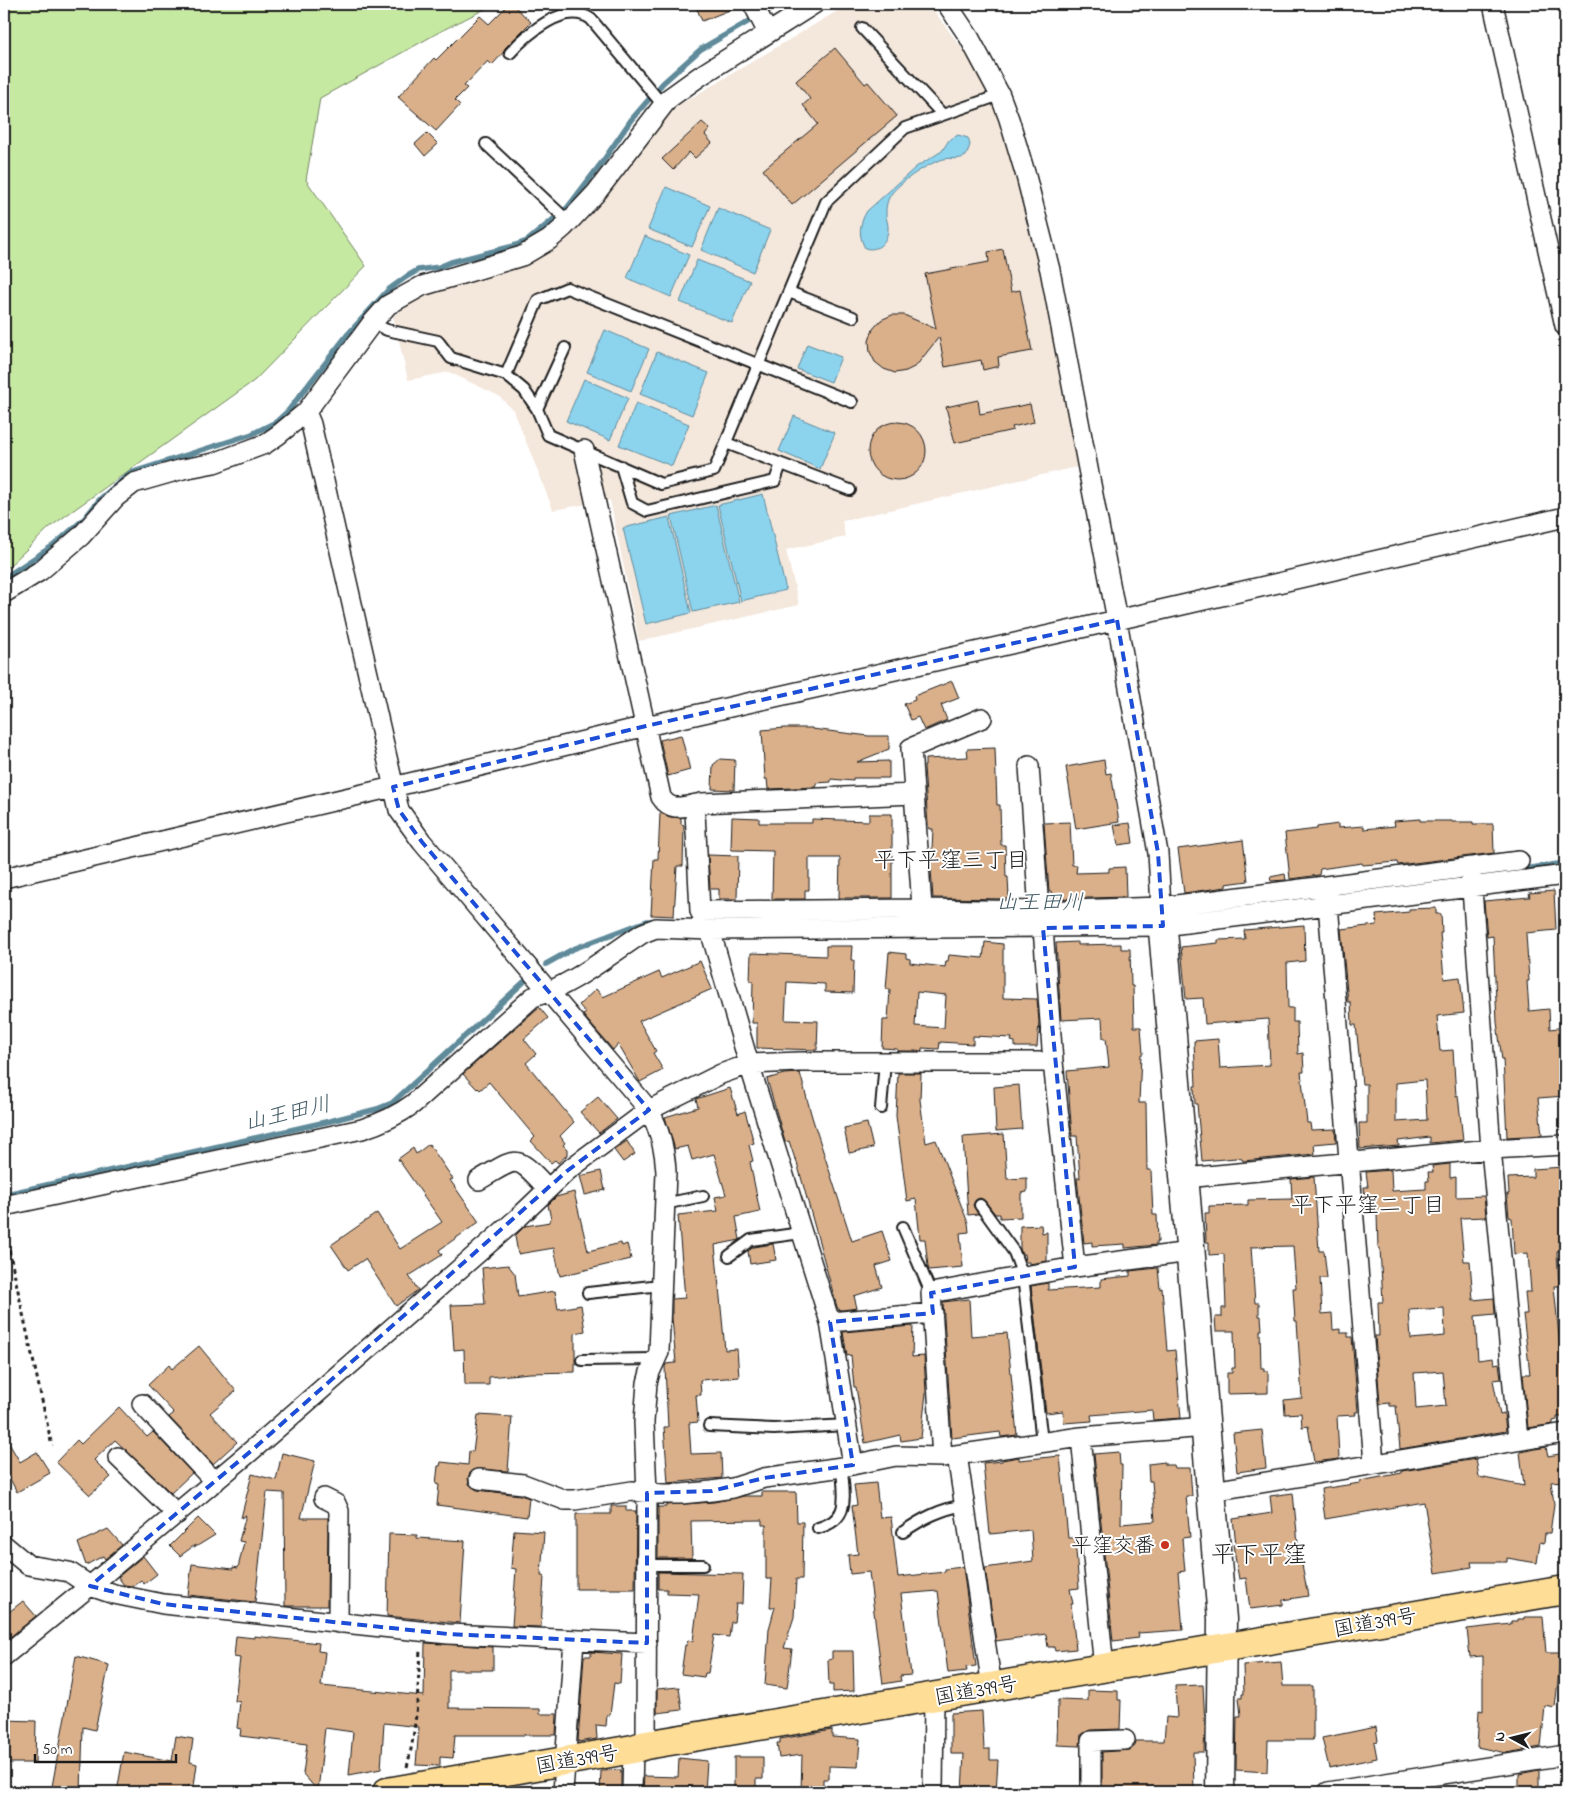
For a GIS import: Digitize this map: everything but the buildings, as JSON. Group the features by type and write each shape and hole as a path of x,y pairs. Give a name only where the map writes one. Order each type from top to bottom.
{"highway":[{"name":"国道399号","path":"394,1791 639,1747 1565,1590"}],"street":[{"path":"753,4 768,33"},
{"path":"4,594 40,571 82,536 116,497 134,482 214,463 265,444 306,412 372,323 388,305 422,286 522,256 550,240 596,193 668,98 814,4"},
{"path":"947,4 970,37 1000,95 1026,176 1050,270 1117,620 1158,853 1222,1619 1220,1792"},
{"path":"1493,4 1565,326"},
{"path":"306,412 311,424 322,470 399,810 422,842 649,1110 659,1129 666,1172 660,1285 659,1352 648,1383 644,1422 647,1493 647,1643 639,1747 632,1792"},
{"path":"584,450 662,797 666,804 674,807 701,803 914,794"},
{"path":"4,878 646,726 1565,517"},
{"path":"923,929 911,748 982,718"},
{"path":"1029,766 1053,1062 1075,1267"},
{"path":"701,803 695,812 700,911 710,930 749,1064 830,1322 847,1425 848,1466"},
{"path":"4,1206 352,1131 380,1123 400,1114 413,1104 533,997 563,985 643,932 656,928 710,930 923,929 1041,919 1162,916 1329,904 1471,877 1519,861"},
{"path":"1162,916 1327,886 1471,877 1565,875"},
{"path":"1471,877 1491,1148 1518,1439"},
{"path":"1327,886 1374,1464"},
{"path":"700,911 922,909 1041,919"},
{"path":"4,1656 177,1514 519,1217 567,1171 649,1110 690,1088 749,1064 799,1062 1053,1062"},
{"path":"1185,1178 1491,1148 1565,1144"},
{"path":"479,1180 511,1161 519,1162 532,1172 548,1189"},
{"path":"992,1687 965,1505 950,1456 931,1293 1075,1267 1190,1252"},
{"path":"830,1322 933,1313"},
{"path":"142,1404 214,1482"},
{"path":"479,1479 523,1484 565,1500 632,1491 680,1494 712,1492 764,1478 848,1466 896,1456 950,1456 1080,1437 1206,1427"},
{"path":"1212,1491 1565,1432"},
{"path":"1080,1437 1104,1668"},
{"path":"118,1457 177,1514"},
{"path":"324,1498 336,1504 339,1511 338,1623"},
{"path":"4,1545 28,1565 69,1572 90,1586 114,1594 163,1604 448,1634 647,1643"},
{"path":"563,1792 574,1640"},
{"path":"933,1792 934,1697"},
{"path":"1091,1792 1091,1741 1125,1740"},
{"path":"1328,1792 1382,1788 1565,1755"}],"lane":[{"path":"510,53 525,36 551,20 576,13 586,15 662,104"},
{"path":"862,28 942,114"},
{"path":"372,323 387,330 438,342 452,358 506,375 524,390 537,409 548,434 661,484 714,471 826,202 905,128 1000,95"},
{"path":"486,144 569,222"},
{"path":"506,375 538,300 567,288 852,402"},
{"path":"789,292 853,317"},
{"path":"537,409 565,348"},
{"path":"726,443 850,490"},
{"path":"621,466 632,503 646,511 775,481 781,464"},
{"path":"882,1108 884,1062"},
{"path":"664,1204 703,1196"},
{"path":"980,1205 1014,1252 1022,1276 1042,1442"},
{"path":"903,1227 931,1293"},
{"path":"729,1256 751,1240 802,1233"},
{"path":"588,1294 660,1285"},
{"path":"582,1360 655,1360"},
{"path":"708,1426 774,1429 847,1425"},
{"path":"818,1528 830,1525 843,1510 848,1466"},
{"path":"903,1532 923,1518 938,1511 965,1505"},
{"path":"647,1565 703,1565"}],"path":[{"path":"4,1227 52,1446"},
{"path":"394,1791 414,1740 421,1631"}],"highlighted area":[{"path":"1117,620 1158,853 1163,926 1043,928 1075,1267 931,1293 933,1313 830,1322 853,1465 764,1478 712,1491 647,1493 647,1643 448,1634 163,1604 90,1586 251,1451 567,1171 649,1110 422,842 399,810 393,787 646,726"}],"shaded area":[{"path":"849,4 929,4 977,69 1003,123 1044,270 1081,466 842,521 845,537 786,550 799,605 639,641 610,500 553,510 514,411 499,396 449,372 408,380 393,316 423,296 495,273 540,256 563,240 671,110"}],"green space":[{"path":"4,4 495,4 445,29 320,98 306,180 366,266 255,380 50,527 4,571"}],"water":[{"path":"958,135 968,138 970,145 966,156 944,159 931,164 896,188 888,199 887,204 888,228 886,239 874,249 865,248 860,230 862,220 867,211 916,167 942,151 949,140"},
{"path":"666,187 710,206 692,247 648,229"},
{"path":"718,208 770,230 753,272 701,250"},
{"path":"645,236 689,255 671,297 627,278"},
{"path":"697,260 750,281 732,323 680,302"},
{"path":"605,330 649,349 631,391 587,372"},
{"path":"807,344 841,357 831,382 797,369"},
{"path":"657,352 709,373 692,415 640,394"},
{"path":"584,379 628,398 610,440 566,421"},
{"path":"636,403 689,424 672,466 619,445"},
{"path":"794,416 835,433 820,469 779,451"},
{"path":"763,494 786,590 741,601 718,505"},
{"path":"716,505 739,602 693,612 671,516"},
{"path":"669,517 691,613 646,624 623,528"}],"waterway":[{"path":"4,578 54,545 85,518 100,499 130,473 252,434 276,422 288,411 348,334 388,290 406,277 418,270 439,267 527,241 568,207 631,120 663,83 701,49 779,4"},
{"name":"山王田川","path":"1516,870 1565,863"},
{"name":"山王田川","path":"1339,894 1456,879"},
{"name":"山王田川","path":"1262,904 1317,897"},
{"name":"山王田川","path":"730,920 743,920"},
{"name":"山王田川","path":"546,964 573,949 647,921 655,921"},
{"name":"山王田川","path":"11,1193 330,1121 377,1109 392,1103 526,980"}],"place":[{"name":"平窪交番","path":"1165,1545"}],"district":[{"name":"平下平窪三丁目","path":"951,859"},
{"name":"平下平窪二丁目","path":"1368,1204"},
{"name":"平下平窪","path":"1259,1554"}]}
